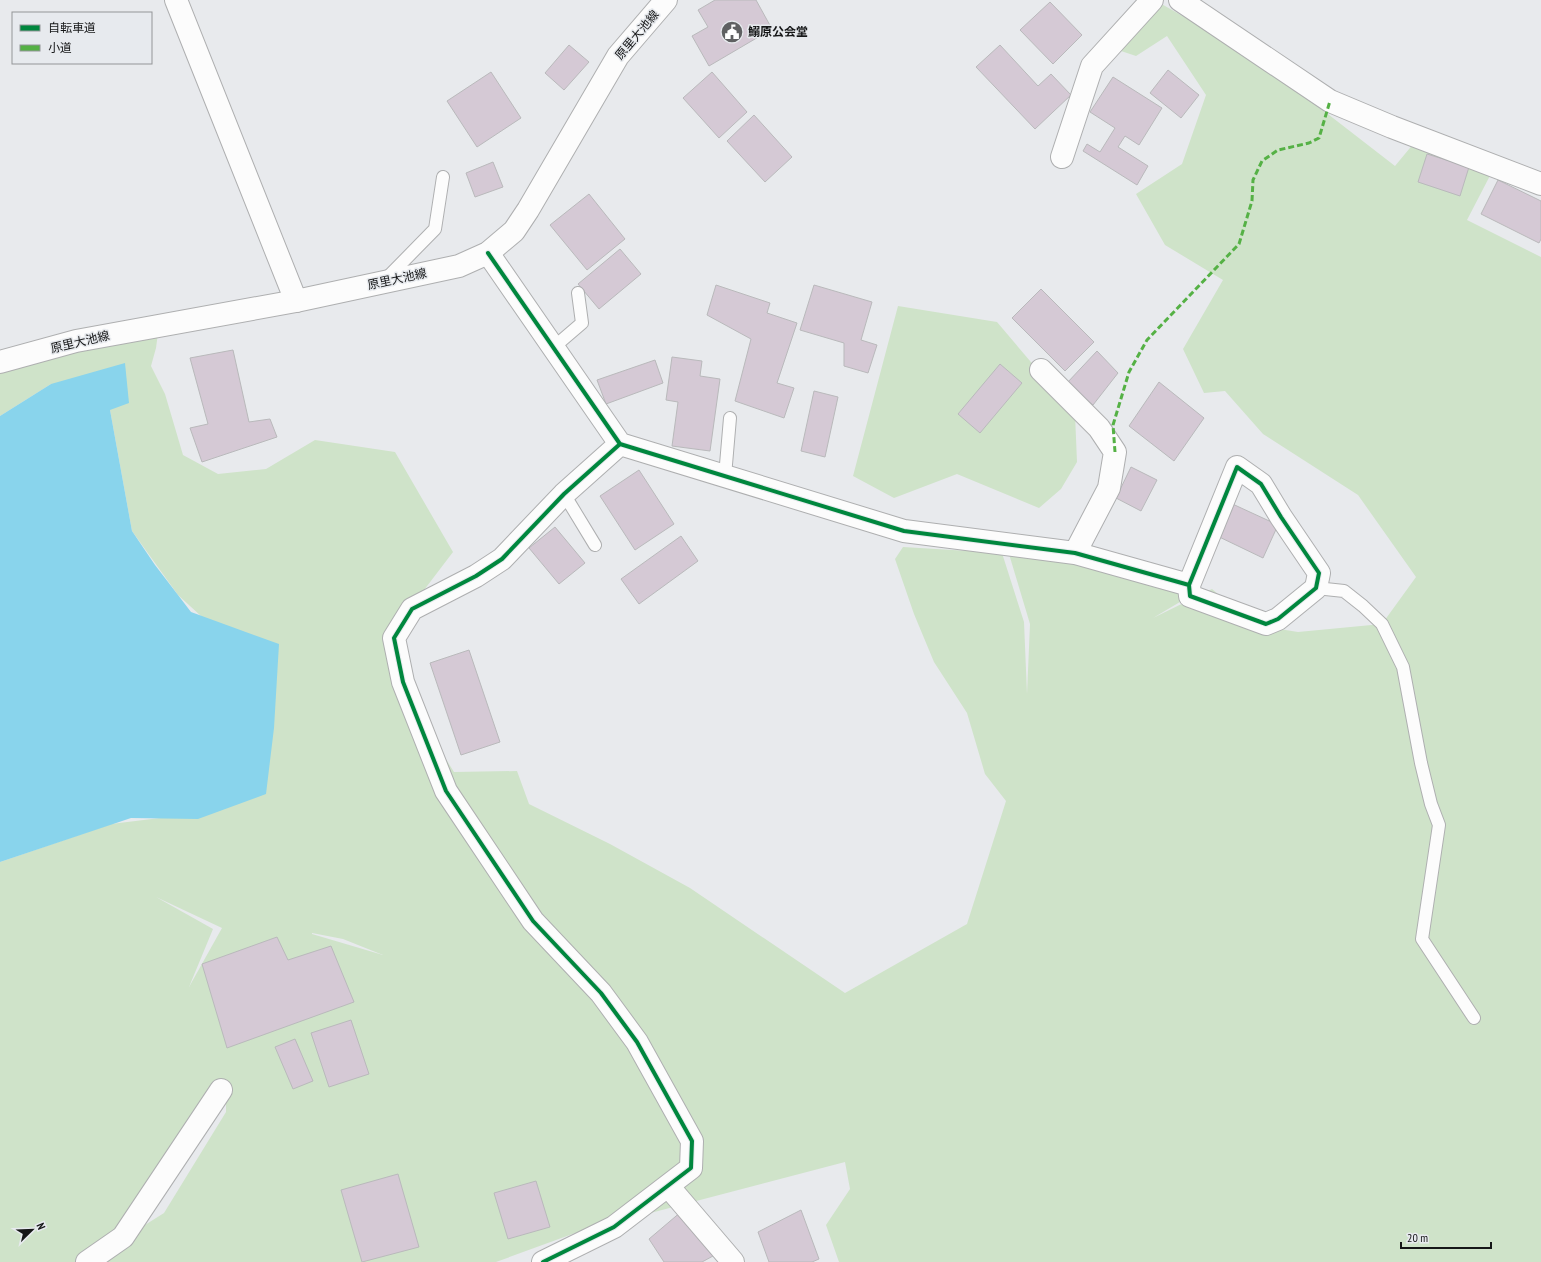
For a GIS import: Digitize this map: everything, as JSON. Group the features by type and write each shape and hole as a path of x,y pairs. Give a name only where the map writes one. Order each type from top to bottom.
{"street":[{"path":"176,0 296,301"},
{"name":"原里大池線","path":"0,362 76,341 296,301 459,266 488,253 514,231 532,204 618,56 666,0"},
{"path":"1062,157 1092,66 1152,0"},
{"path":"1180,0 1330,101 1392,127 1541,184"},
{"path":"488,253 620,444 904,530 1075,553 1189,585"},
{"path":"1041,370 1099,428 1115,452 1109,488 1075,553"},
{"path":"546,1261 614,1227 691,1168 692,1141 638,1042 601,993 533,922 446,791 402,682 394,638 412,609 476,576 502,559 564,494 620,444"},
{"path":"1237,467 1261,484 1281,517 1319,573 1316,588 1278,619 1266,624 1190,596 1189,585 1237,467"},
{"path":"88,1262 122,1237 221,1090"},
{"path":"668,1186 733,1262"}],"lane":[{"path":"382,283 436,229 443,177"},
{"path":"554,347 582,323 578,293"},
{"path":"725,476 730,418"},
{"path":"564,494 595,545"},
{"path":"1316,588 1344,591 1363,606 1382,624 1403,668 1421,763 1431,804 1439,825 1422,939 1474,1018"}],"green space":[{"path":"1158,2 1237,47 1273,76 1302,94 1395,166 1419,137 1495,166 1467,220 1541,257 1541,1262 839,1262 826,1225 850,1189 845,1162 578,1232 496,1262 86,1262 164,1213 226,1112 226,1080 192,1147 123,1237 85,1262 0,1262 0,862 111,824 160,818 250,661 178,595 132,531 110,410 51,384 0,416 0,362 159,326 156,348 151,366 165,394 183,455 218,474 266,469 315,440 395,452 453,552 389,636 412,705 454,772 517,771 529,804 610,844 690,888 845,993 967,924 1006,801 985,774 967,713 934,662 914,614 895,559 903,547 1002,553 1024,622 1027,694 1030,624 1009,554 1075,553 1190,596 1153,618 1212,589 1254,625 1298,632 1382,624 1416,577 1358,495 1263,434 1225,391 1204,393 1183,349 1223,280 1165,245 1136,194 1182,164 1206,95 1167,36 1136,56 1118,50","holes":["156,897 222,928 189,987 213,929","312,934 343,939 383,955"]},
{"path":"898,306 997,322 1075,414 1077,462 1061,489 1039,508 957,474 894,498 853,476"}],"water":[{"path":"125,363 129,403 110,410 132,531 155,565 191,612 279,644 274,728 266,794 198,819 131,818 0,862 0,416 51,384"}],"building":[{"name":"鰯原公会堂","path":"715,0 756,0 772,29 709,66 692,36 708,27 698,10"},
{"path":"1050,2 1082,35 1053,64 1020,30"},
{"path":"569,45 589,62 564,90 545,73"},
{"path":"1000,45 1038,86 1051,74 1071,95 1035,129 976,67"},
{"path":"1168,70 1199,95 1181,118 1150,93"},
{"path":"491,72 521,118 477,147 447,101"},
{"path":"712,72 747,112 719,138 683,98"},
{"path":"1113,77 1162,108 1139,145 1125,136 1118,147 1148,166 1137,185 1083,151 1087,144 1100,152 1115,128 1090,112"},
{"path":"754,115 792,157 765,182 727,141"},
{"path":"1427,154 1469,167 1460,196 1418,182"},
{"path":"493,162 503,187 475,197 466,173"},
{"path":"1498,180 1541,201 1541,239 1539,243 1481,214"},
{"path":"589,194 625,239 587,270 550,225"},
{"path":"620,249 641,274 599,309 578,284"},
{"path":"716,285 770,303 767,313 797,323 777,383 794,388 784,418 735,401 751,339 707,315"},
{"path":"814,285 872,302 861,340 877,345 868,373 844,366 844,343 800,330"},
{"path":"1041,289 1094,342 1065,371 1012,318"},
{"path":"233,350 249,422 270,419 277,437 202,462 190,428 208,424 190,358"},
{"path":"1097,351 1118,373 1093,405 1067,383"},
{"path":"672,357 702,361 700,376 720,379 710,451 672,446 678,402 666,400"},
{"path":"655,360 663,383 606,404 597,380"},
{"path":"1000,364 1022,383 980,433 958,414"},
{"path":"1159,382 1204,418 1174,461 1129,426"},
{"path":"814,391 838,397 825,457 801,451"},
{"path":"1131,467 1157,480 1141,511 1116,498"},
{"path":"639,470 674,524 635,550 600,496"},
{"path":"1226,501 1278,525 1263,558 1211,533"},
{"path":"555,527 585,563 559,584 529,548"},
{"path":"681,536 698,561 639,604 621,579"},
{"path":"469,650 500,742 461,755 430,663"},
{"path":"277,937 288,960 331,946 354,1002 227,1048 202,964"},
{"path":"351,1020 369,1074 329,1087 311,1033"},
{"path":"295,1039 313,1081 293,1089 275,1047"},
{"path":"398,1174 419,1247 362,1262 341,1190"},
{"path":"536,1181 550,1227 508,1239 494,1193"},
{"path":"801,1210 819,1259 812,1262 769,1262 758,1232"},
{"path":"682,1211 713,1256 702,1262 664,1262 649,1239"}],"marked path":[{"path":"1115,452 1113,425 1129,372 1147,340 1239,244 1252,201 1253,180 1262,161 1278,150 1309,143 1319,138 1330,101"}],"cycle path":[{"path":"488,253 620,444 904,531 1075,553 1189,585 1190,596 1266,624 1278,619 1316,588 1319,573 1281,517 1261,484 1237,467 1189,585"},
{"path":"543,1262 614,1227 691,1168 692,1141 637,1042 601,993 533,921 446,791 403,682 394,638 412,609 476,576 502,559 564,494 620,444"}],"place":[{"name":"鰯原公会堂","path":"732,32"}]}
